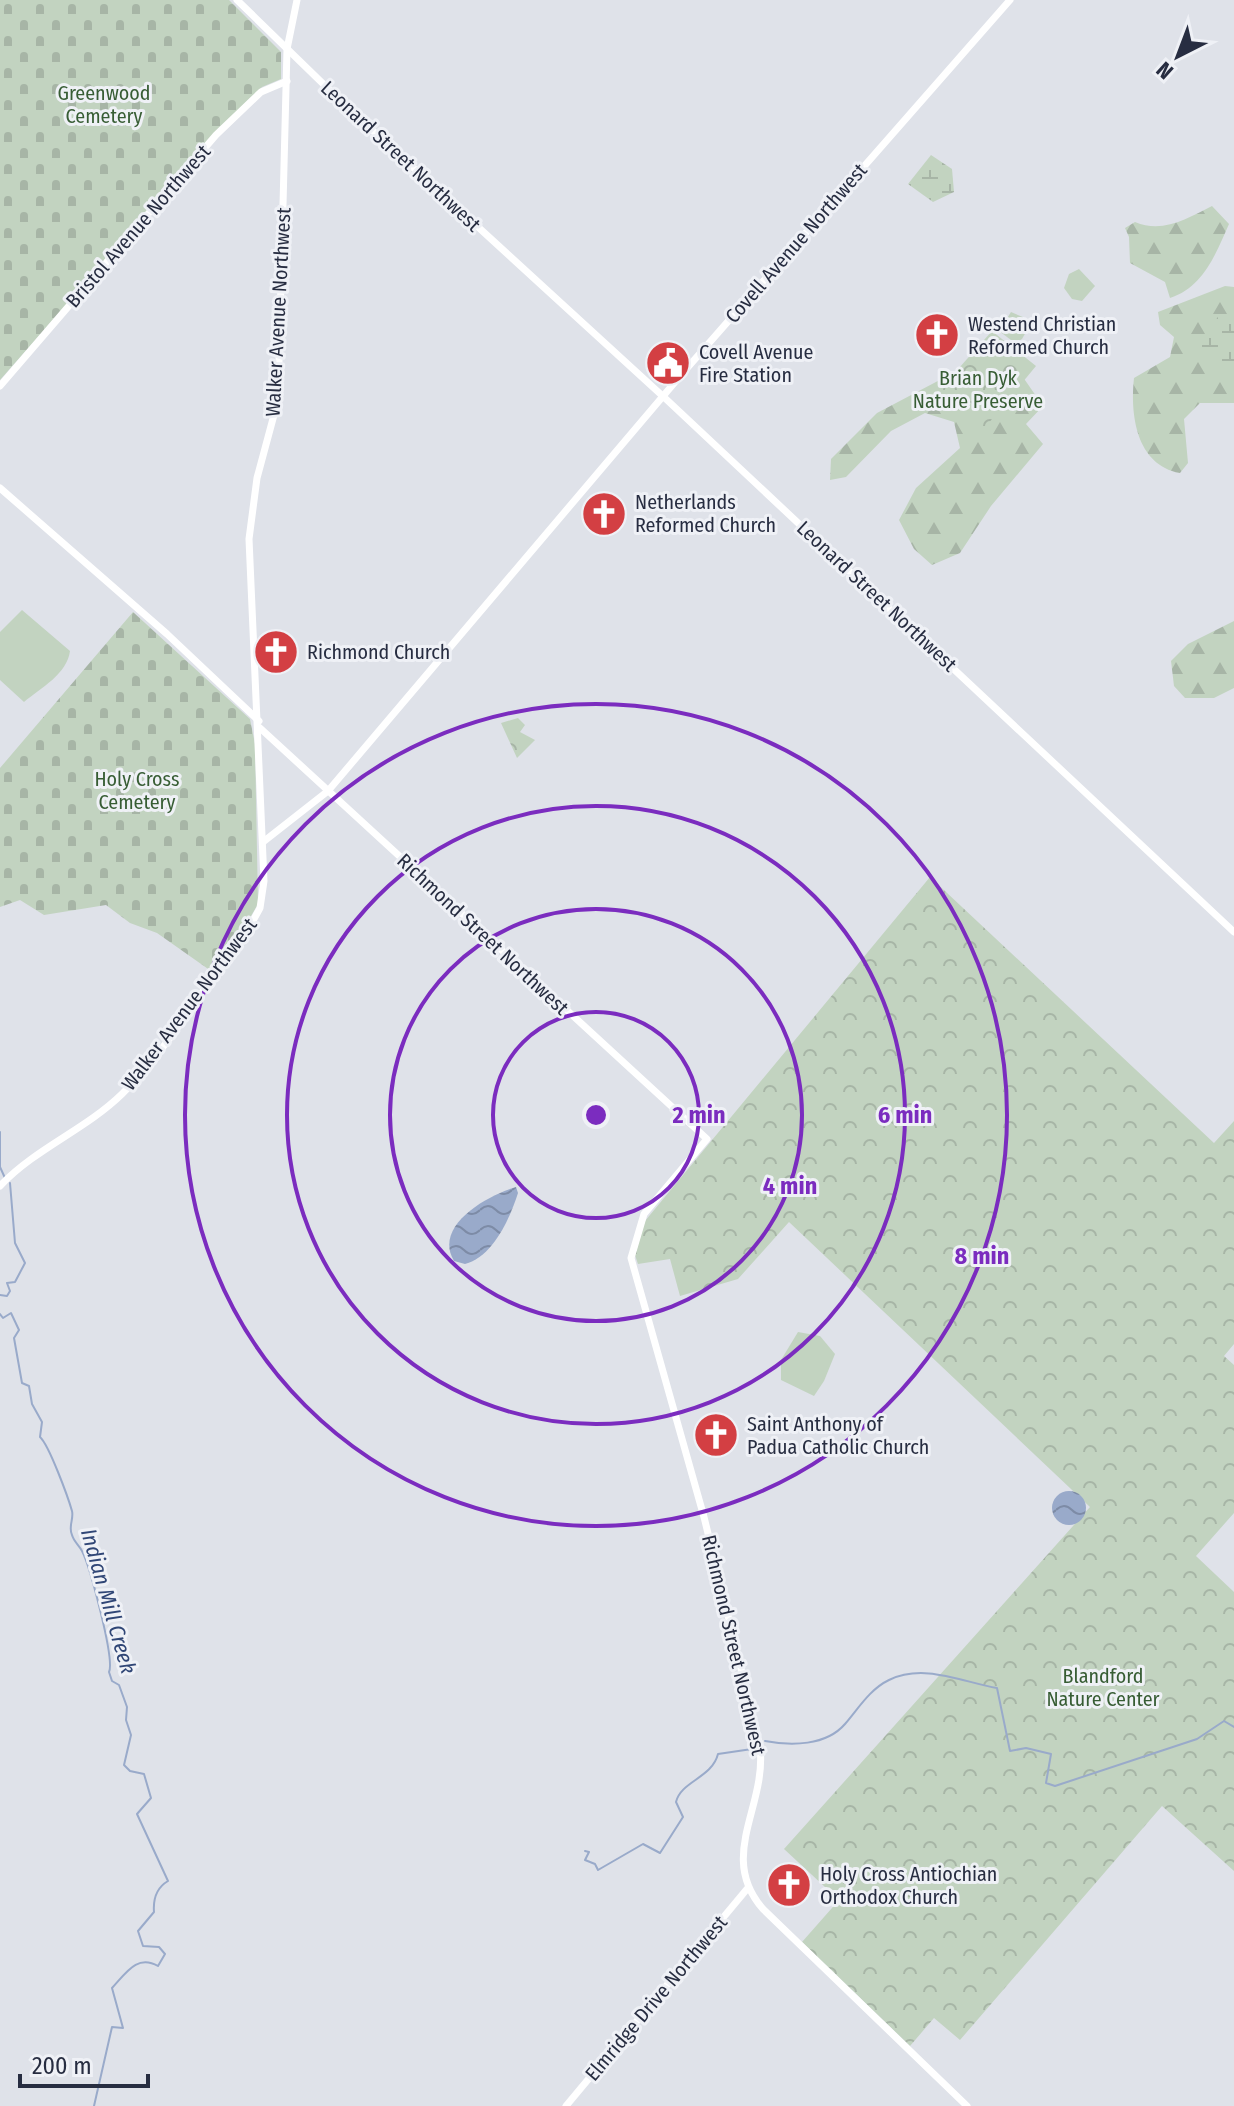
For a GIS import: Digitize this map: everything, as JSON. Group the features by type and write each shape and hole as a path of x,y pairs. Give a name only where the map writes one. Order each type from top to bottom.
{"street":[{"name":"Leonard Street Northwest","path":"237,0 1234,932"},
{"name":"Walker Avenue Northwest","path":"0,1186 42,1149 103,1110 137,1078 256,917 264,881 260,726 249,539 257,478 278,400 287,49 297,0"},
{"name":"Covell Avenue Northwest","path":"263,842 328,791 663,396 1010,0"},
{"name":"Bristol Avenue Northwest","path":"0,386 216,135 261,92 287,81"},
{"name":"Richmond Street Northwest","path":"0,488 167,634 328,791 707,1139 644,1214 631,1258 704,1517 760,1747 760,1785 743,1848 747,1889"},
{"name":"Elmridge Drive Northwest","path":"566,2106 747,1889"},
{"path":"747,1889 774,1921 967,2106"}],"green space":[{"name":"Greenwood Cemetery","path":"0,0 229,0 281,52 281,79 262,87 243,105 0,380"},
{"path":"931,155 952,169 954,192 933,202 908,184"},
{"path":"1212,206 1229,224 1219,246 1192,286 1170,298 1165,282 1130,263 1129,237 1125,228 1135,222 1155,226 1175,223"},
{"path":"1079,269 1095,286 1082,301 1072,299 1064,288 1069,274"},
{"path":"1225,286 1234,287 1234,403 1200,403 1184,419 1188,463 1180,473 1165,468 1145,449 1135,422 1134,378 1170,357 1174,337 1160,325 1158,312"},
{"path":"1011,312 1025,318 1030,325 1022,339 1015,343 999,331"},
{"path":"1219,315 1234,317 1234,374 1197,350"},
{"name":"Brian Dyk Nature Preserve","path":"992,331 1036,366 978,436 934,396"},
{"path":"972,363 1018,370 1043,406 1026,424 1043,444 991,506 960,553 932,565 914,549 899,520 916,488 960,448 954,422 925,413 891,431 846,477 830,480 831,459 877,413"},
{"path":"22,610 70,651 59,674 24,702 0,680 0,632"},
{"name":"Holy Cross Cemetery","path":"133,612 250,719 255,744 258,904 238,938 211,971 157,933 130,923 106,905 44,915 20,900 0,907 0,768"},
{"path":"1234,621 1234,688 1214,698 1185,698 1174,686 1171,661 1188,644"},
{"path":"518,718 525,725 520,732 535,740 517,758 501,723"},
{"name":"Blandford Nature Center","path":"930,877 1214,1143 1234,1121 1234,1344 1224,1356 1234,1365 1234,1513 1196,1556 1234,1592 1234,1871 1162,1806 960,2040 934,2018 910,2046 802,1942 839,1900 784,1849 1090,1507 789,1222 738,1279 680,1296 670,1259 638,1264 635,1255 645,1221"},
{"path":"798,1332 820,1336 835,1354 814,1396 781,1380 781,1360"}],"water":[{"path":"516,1187 518,1193 510,1214 492,1245 475,1260 465,1264 454,1261 449,1248 456,1225 478,1205"},
{"path":"1069,1491 1081,1496 1086,1508 1081,1520 1069,1525 1057,1520 1052,1508 1057,1496"}],"waterway":[{"name":"Indian Mill Creek","path":"0,1132 0,1167 5,1178"},
{"name":"Indian Mill Creek","path":"0,1295 7,1296 10,1291 7,1283 15,1282 25,1263 15,1243 10,1183"},
{"name":"Indian Mill Creek","path":"0,1314 3,1318 11,1313 19,1330 14,1338 22,1383 29,1386 32,1404 42,1422 40,1437 53,1460 70,1504 71,1532 86,1560 101,1613 109,1672 112,1681 119,1685 127,1707 126,1720 131,1735 124,1765 130,1771 144,1774 151,1798 137,1814 168,1881 156,1894 154,1912 138,1931 143,1946 159,1947 165,1954 158,1966 144,1962 132,1967 112,1988 123,2028 112,2027 94,2106"},
{"path":"765,1741 797,1744 828,1737 845,1724 882,1684 902,1675 916,1673 943,1675 997,1688 1010,1751 1026,1748 1051,1754 1046,1783 1055,1786 1197,1739 1224,1721 1234,1727"},
{"path":"585,1851 589,1852 585,1860 595,1864 598,1870 643,1844 660,1853 683,1817 676,1802 684,1789 710,1769 718,1754 752,1749"}],"place":[{"name":"Westend Christian Reformed Church","path":"937,335"},
{"name":"Covell Avenue Fire Station","path":"668,363"},
{"name":"Netherlands Reformed Church","path":"604,514"},
{"name":"Richmond Church","path":"276,652"},
{"name":"Saint Anthony of Padua Catholic Church","path":"716,1435"},
{"name":"Holy Cross Antiochian Orthodox Church","path":"789,1885"}]}
